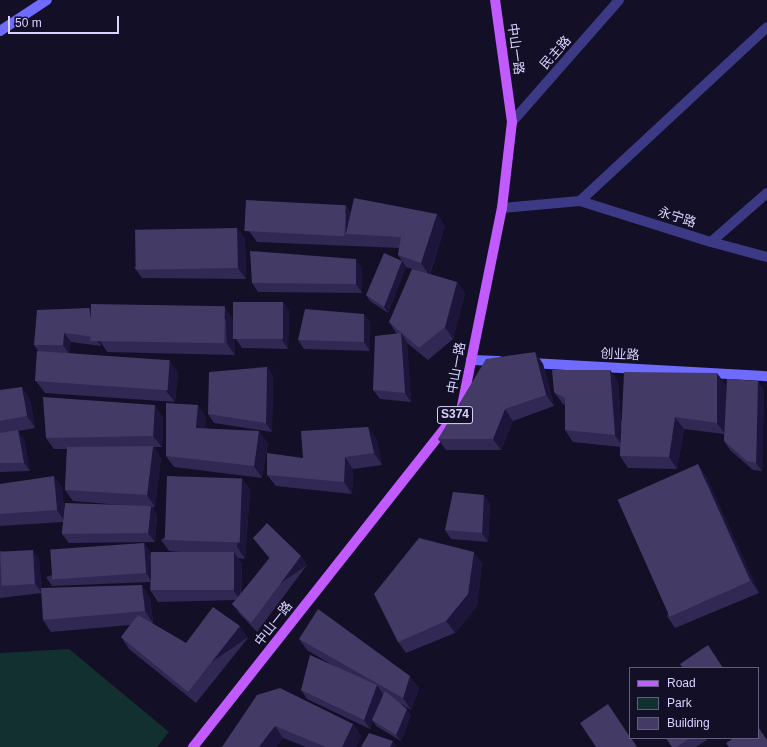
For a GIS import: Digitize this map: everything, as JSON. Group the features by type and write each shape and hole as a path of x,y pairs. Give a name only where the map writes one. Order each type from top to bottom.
{"main road":[{"name":"中山一路","path":"193,747 463,405 502,208 512,122 495,0"}],"street":[{"path":"0,31 47,0"},
{"name":"民主路","path":"512,122 619,0"},
{"path":"502,208 580,201 767,27"},
{"path":"711,242 767,193"},
{"name":"永宁路","path":"580,201 767,258"},
{"path":"471,360 507,362"},
{"name":"创业路","path":"521,363 767,376"}],"green space":[{"path":"69,649 169,732 157,747 0,747 0,653"}],"building":[{"path":"354,198 437,214 421,263 398,255 401,237 346,234"},
{"path":"246,200 346,205 344,236 244,231"},
{"path":"237,228 238,268 136,270 135,230"},
{"path":"250,251 356,259 356,284 252,283"},
{"path":"384,253 402,261 384,307 366,295"},
{"path":"412,269 457,282 445,327 419,348 389,322"},
{"path":"233,302 283,302 283,339 233,339"},
{"path":"91,304 225,306 224,343 90,341"},
{"path":"89,308 94,337 64,333 63,345 34,345 37,310"},
{"path":"305,309 364,314 364,342 298,340"},
{"path":"401,333 405,393 373,390 375,336"},
{"path":"37,351 170,360 168,390 35,381"},
{"path":"535,352 546,395 505,409 493,439 438,439 486,359"},
{"path":"267,367 266,423 208,414 209,372"},
{"path":"552,370 610,370 615,435 565,430 565,398 554,392"},
{"path":"624,372 717,373 717,423 675,417 669,457 620,456"},
{"path":"727,379 758,381 756,463 747,461 724,441"},
{"path":"22,387 27,416 0,421 0,390"},
{"path":"43,397 155,405 153,436 46,438"},
{"path":"166,403 198,405 196,428 259,431 254,466 166,456"},
{"path":"368,427 374,453 345,457 344,482 267,475 267,453 303,458 301,431"},
{"path":"18,430 24,463 0,463 0,433"},
{"path":"153,446 147,495 65,490 67,447"},
{"path":"698,464 750,581 670,617 618,500"},
{"path":"54,476 57,510 0,514 0,484"},
{"path":"167,476 242,479 240,543 165,540"},
{"path":"453,492 484,495 482,533 445,530"},
{"path":"65,503 151,506 148,533 62,534"},
{"path":"267,523 301,556 251,623 232,604 270,558 253,538"},
{"path":"419,538 474,552 468,594 446,621 398,642 374,594"},
{"path":"144,543 146,573 52,579 50,550"},
{"path":"33,550 35,584 2,586 0,552"},
{"path":"151,552 234,552 234,590 151,590"},
{"path":"142,585 145,611 43,620 41,588"},
{"path":"213,607 240,626 188,692 121,637 138,615 186,643"},
{"path":"318,609 410,676 403,698 299,639"},
{"path":"708,645 722,667 682,667 680,664"},
{"path":"310,655 377,685 364,720 301,690"},
{"path":"280,688 353,724 342,747 326,747 275,726 259,747 222,747 257,695"},
{"path":"385,691 407,709 396,735 372,720"},
{"path":"608,704 629,736 629,739 632,739 637,747 596,747 580,723"},
{"path":"759,728 767,740 767,747 729,747 726,743 732,739 759,739"},
{"path":"369,733 393,741 390,747 361,747"},
{"path":"667,739 689,739 677,747 672,747"}]}
